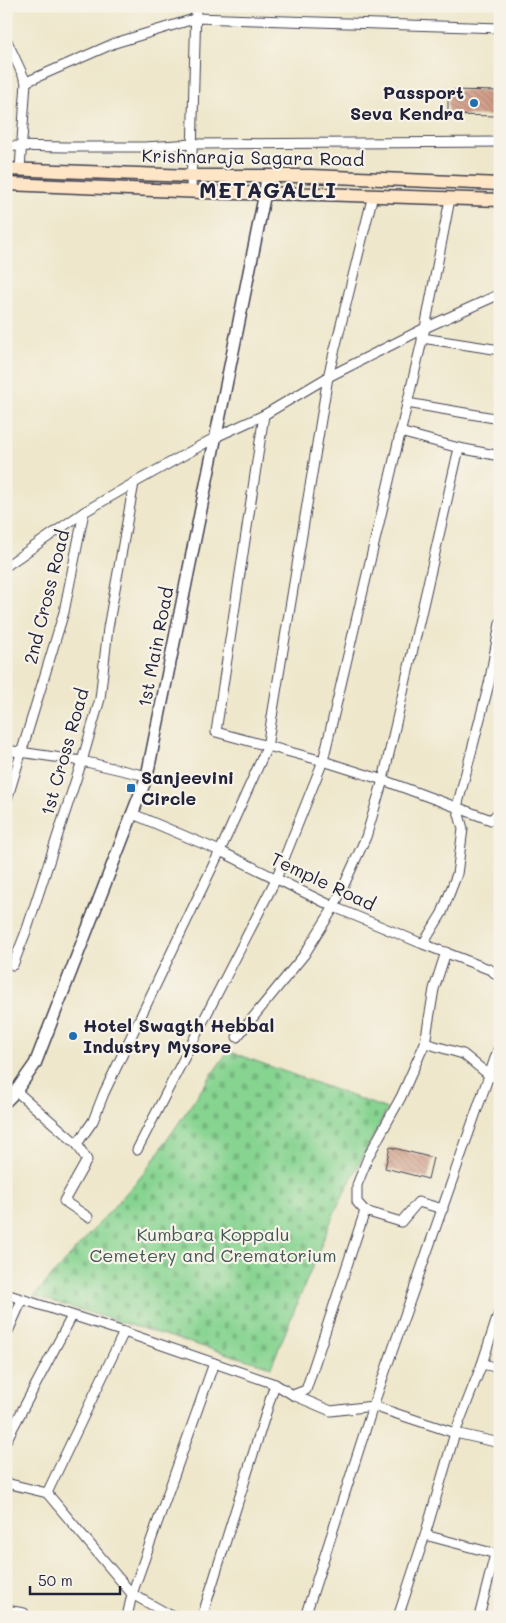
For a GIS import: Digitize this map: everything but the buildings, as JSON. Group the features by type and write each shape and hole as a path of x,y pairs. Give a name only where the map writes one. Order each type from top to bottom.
{"main road":[{"name":"Krishnaraja Sagara Road","path":"6,168 191,176 311,176 500,184"},
{"name":"Krishnaraja Sagara Road","path":"6,184 228,193 500,200"}],"street":[{"path":"191,191 196,6"},
{"path":"26,82 115,43 197,18 500,28"},
{"path":"6,39 26,82 20,169"},
{"path":"6,146 135,147 193,144 500,142"},
{"name":"1st Main Road","path":"6,1101 16,1091 35,1064 147,776 267,176"},
{"path":"77,1144 93,1121 104,1093 220,851 267,747 328,378 373,196"},
{"path":"137,1150 276,879 323,762 408,404 450,199"},
{"path":"6,566 84,512 216,437 264,415 328,378 424,333 500,294"},
{"path":"424,333 500,350"},
{"path":"408,404 500,419"},
{"path":"264,415 216,732 383,780 492,820 500,811"},
{"path":"400,432 459,448 500,456"},
{"path":"237,1037 304,955 334,907 366,837 383,780 459,448"},
{"name":"1st Cross Road","path":"13,965 27,929 82,761 100,698 108,628 134,483"},
{"name":"2nd Cross Road","path":"6,803 64,612 84,512"},
{"path":"423,944 442,913 456,874 462,829 456,807 489,684 500,623"},
{"path":"6,750 82,761 147,776"},
{"name":"Temple Road","path":"133,814 220,851 334,907 491,970 500,978"},
{"path":"443,1209 418,1202 401,1222 365,1211 357,1202 357,1185 369,1155 401,1097 425,1042 434,989 446,952"},
{"path":"425,1042 464,1054 489,1075 500,1080"},
{"path":"306,1617 373,1406 500,1044"},
{"path":"16,1091 77,1144 87,1160 64,1201 88,1217"},
{"path":"293,1395 306,1390 365,1211"},
{"path":"6,1294 275,1384 293,1395 330,1411 373,1406 455,1434 500,1443"},
{"path":"6,1336 22,1300"},
{"path":"398,1617 455,1434 482,1364 500,1309"},
{"path":"6,1441 72,1316"},
{"path":"47,1493 124,1332"},
{"path":"127,1617 132,1594 214,1363"},
{"path":"482,1364 500,1368"},
{"path":"202,1617 275,1384"},
{"path":"6,1483 47,1493 132,1594 168,1614 178,1617"},
{"path":"425,1535 497,1555 480,1617"},
{"path":"6,1610 24,1613"}],"green space":[{"name":"Kumbara Koppalu Cemetery and Crematorium","path":"228,1051 387,1109 336,1209 271,1367 34,1296 145,1172"}],"place":[{"name":"Passport Seva Kendra","path":"474,103"},
{"name":"Sanjeevini Circle","path":"131,788"},
{"name":"Hotel Swagth Hebbal Industry Mysore","path":"73,1036"}],"district":[{"name":"METAGALLI","path":"268,190"}]}
